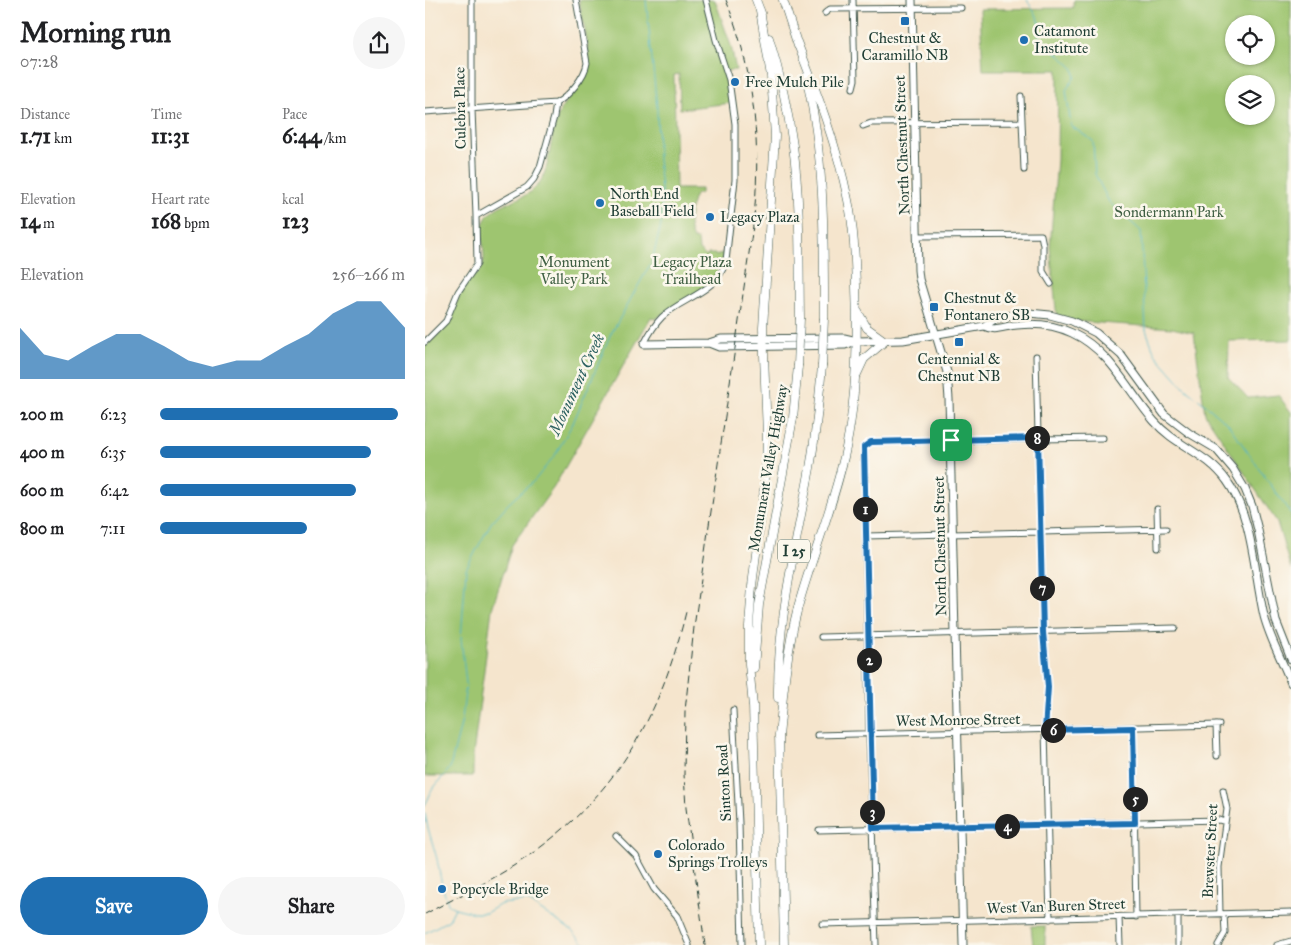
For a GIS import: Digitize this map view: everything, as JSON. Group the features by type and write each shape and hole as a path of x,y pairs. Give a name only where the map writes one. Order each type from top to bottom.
{"highway":[{"name":"Monument Valley Highway","path":"756,0 782,85 794,148 800,318 793,418 759,605 754,659 753,707 759,945"},
{"name":"I 25","path":"783,0 797,42 813,107 822,184 824,318 818,420 783,613 779,676 785,945"},
{"path":"753,707 749,650 750,612 767,461 763,343 775,136 771,76 760,10"},
{"path":"779,737 792,632 802,593 842,464 851,422 857,341 853,231 845,186 828,125 797,42"},
{"path":"855,384 858,370 864,359 885,341 867,328 859,316 857,308"}],"main road":[{"name":"North Chestnut Street","path":"912,0 919,279 948,380 963,945"},
{"path":"644,344 709,343 719,347 763,343 845,345 857,341 903,340 936,335 984,326 995,319 1029,313 1050,315 1085,326 1121,355 1164,414 1189,434 1215,449 1233,469 1245,489 1252,506 1276,621 1291,659"},
{"path":"984,326 991,330 1016,325 1046,325 1071,332 1088,342 1103,354 1116,369 1154,422 1177,441 1204,457 1218,471 1236,497 1243,515 1264,616 1291,682"}],"street":[{"name":"Culebra Place","path":"425,342 445,321 458,292 477,264 472,109 472,0"},
{"path":"425,112 556,103 568,94 583,75 586,67 576,0"},
{"path":"644,344 650,332 661,318 697,296 713,283 724,267 727,253 735,180 735,124 729,80 706,0"},
{"path":"853,0 855,80 853,88"},
{"path":"825,13 830,9 912,10 961,8"},
{"path":"1021,96 1024,170"},
{"path":"476,216 521,191 531,183 540,167 556,103"},
{"path":"863,126 871,123 1022,122"},
{"path":"918,236 1041,235 1043,271 1051,284"},
{"path":"1036,356 1043,632 1048,687 1045,730 1051,919"},
{"path":"876,945 869,734 865,445 871,442 1103,438"},
{"path":"1157,509 1158,548"},
{"path":"866,536 1166,529"},
{"path":"821,637 1175,628"},
{"name":"Sinton Road","path":"733,710 739,822 742,945"},
{"name":"West Monroe Street","path":"817,735 1218,725 1217,756"},
{"path":"1133,728 1136,917"},
{"name":"Brewster Street","path":"1217,945 1225,933 1219,867 1227,808 1223,790"},
{"path":"819,830 1219,820 1225,822"},
{"path":"616,836 636,856 654,889 677,916 689,945"},
{"name":"West Van Buren Street","path":"821,924 1291,912"},
{"path":"1178,915 1178,945"},
{"path":"1119,917 1120,945"},
{"path":"1277,945 1291,941"}],"green space":[{"name":"Monument Valley Park","path":"579,0 715,0 731,46 736,70 724,71 731,103 680,109 679,74 674,75 676,189 701,189 701,193 695,195 691,205 689,224 691,235 693,239 698,240 699,250 707,257 708,254 715,254 716,256 724,252 721,265 715,276 708,283 656,319 651,317 554,487 512,545 492,609 473,755 473,776 425,776 425,347 446,324 465,285 482,268 484,253 482,231 485,220 495,209 530,192 541,180 547,165 559,115 569,97 587,75 589,68 588,49"},
{"name":"Sondermann Park","path":"1074,0 1291,0 1291,340 1229,341 1228,377 1248,398 1278,395 1291,412 1291,570 1277,522 1205,414 1194,333 1172,328 1057,320 1050,247 1057,160 1058,70 983,70 980,9 1073,8"},
{"path":"1031,926 1045,926 1045,945 1033,945"}],"waterway":[{"name":"Monument Creek","path":"425,806 432,790 450,768 462,720 466,683 461,639 466,569 491,523 509,503 535,480 555,455 573,423 611,334 652,261 661,225 662,199 658,159 657,108 646,0"},
{"path":"1027,0 1039,20 1038,35 1074,69 1075,77 1066,90 1071,126 1093,141 1095,174 1109,202 1141,231 1146,330 1155,354 1184,387 1228,424 1291,514"},
{"name":"Monument Creek","path":"425,813 443,888 449,905 475,913 486,913 501,904 527,901 571,930 586,945"},
{"path":"425,933 449,920 455,908"}],"railway":[{"path":"705,945 686,808 684,774 685,711 694,627 753,226 757,168 754,111 750,83 736,27 726,0"},
{"path":"425,914 521,861 554,837 582,811 607,783 629,753 647,721 675,651 686,612"}],"place":[{"name":"Chestnut & Caramillo NB","path":"905,21"},
{"name":"Catamont Institute","path":"1024,40"},
{"name":"Free Mulch Pile","path":"735,82"},
{"name":"North End Baseball Field","path":"600,203"},
{"name":"Legacy Plaza","path":"710,217"},
{"name":"Chestnut & Fontanero SB","path":"934,307"},
{"name":"Centennial & Chestnut NB","path":"959,342"},
{"name":"Colorado Springs Trolleys","path":"658,854"},
{"name":"Popcycle Bridge","path":"442,889"}],"route":[{"path":"1038,438 1043,632 1048,687 1045,730 1133,728 1135,823 873,828 869,730 869,636 864,447 871,442 951,440 1038,438"}],"park label":[{"name":"Legacy Plaza Trailhead","path":"692,270"}]}
